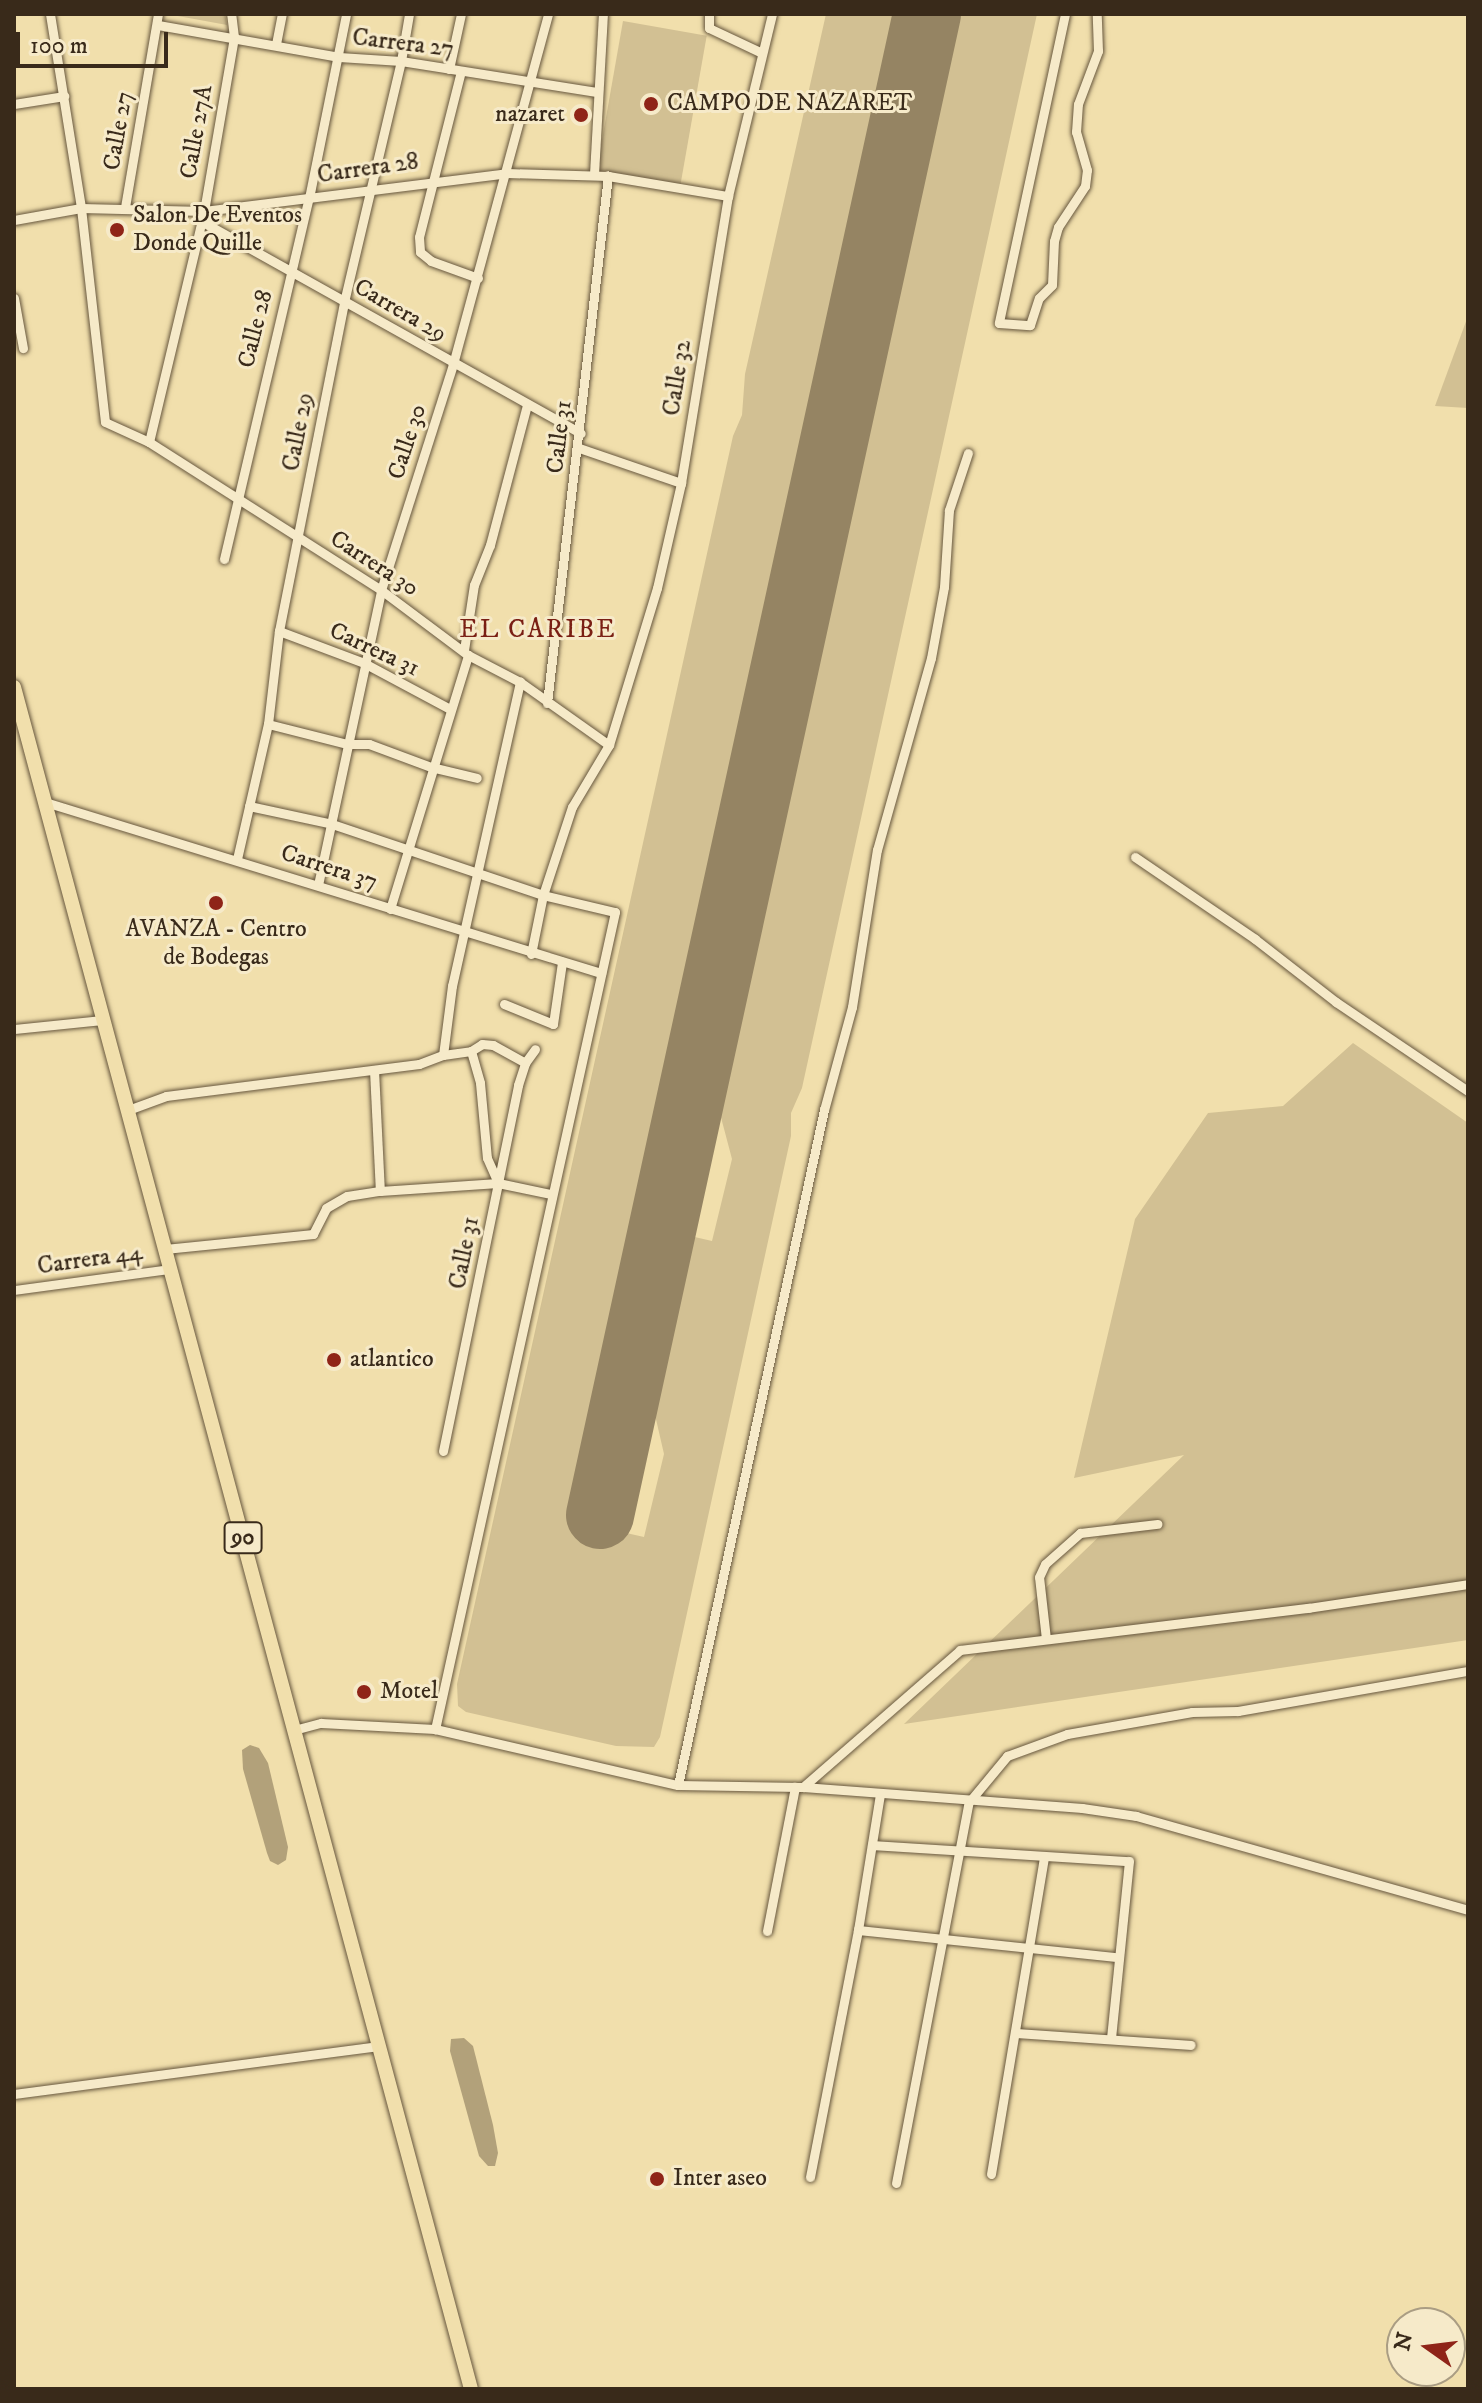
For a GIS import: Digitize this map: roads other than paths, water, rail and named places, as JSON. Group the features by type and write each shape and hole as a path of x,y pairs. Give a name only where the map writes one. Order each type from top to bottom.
{"highway":[{"name":"90","path":"14,687 21,739 45,802 471,2389"}],"street":[{"path":"50,14 81,208"},
{"name":"Calle 27A","path":"149,442 203,216 234,37 231,14"},
{"path":"276,44 282,14"},
{"name":"Calle 28","path":"224,559 309,198 346,14"},
{"name":"Calle 29","path":"237,859 268,724 279,631 344,302 401,61 409,14"},
{"path":"449,69 461,14"},
{"name":"Calle 30","path":"318,885 381,590 478,278 548,14"},
{"path":"594,174 603,14"},
{"path":"709,14 709,28 760,52"},
{"name":"Calle 32","path":"531,954 543,895 572,807 609,745 657,588 681,483 728,196 760,52 772,14"},
{"path":"1065,14 999,323 1030,325 1039,298 1052,285 1054,241 1058,227 1085,186 1087,170 1076,132 1078,104 1098,51 1097,14"},
{"name":"Carrera 27","path":"158,19 339,57 401,61 597,92"},
{"name":"Calle 27","path":"125,207 158,19"},
{"path":"461,71 419,237 420,252 431,261 478,278"},
{"path":"14,104 64,96"},
{"name":"Carrera 28","path":"14,220 81,208 125,207 203,216 433,180 507,173 594,174 728,196"},
{"name":"Calle 31","path":"547,703 581,433 608,176"},
{"name":"Carrera 30","path":"81,208 105,422 149,442 381,590 466,652 520,682 609,745"},
{"name":"Carrera 29","path":"203,216 344,302 581,433"},
{"path":"14,298 23,348"},
{"path":"390,909 466,652 474,585 490,545 527,405"},
{"path":"579,448 681,483"},
{"path":"678,1785 824,1110 852,1007 877,850 931,658 944,587 949,510 968,453"},
{"name":"Carrera 31","path":"279,631 364,663 450,709"},
{"path":"443,1055 464,932 520,682"},
{"path":"268,724 347,744 369,744 431,767 477,778"},
{"name":"Carrera 37","path":"45,802 237,859 531,954 601,973"},
{"path":"249,806 332,824 543,895 615,912 550,1194 435,1729"},
{"path":"1135,857 1255,939 1336,1002 1468,1091"},
{"path":"504,1004 553,1024 562,962"},
{"path":"14,1029 103,1020"},
{"path":"128,1110 166,1096 419,1064 443,1055 471,1051 482,1044 493,1045 525,1063"},
{"name":"Calle 31","path":"443,1451 525,1063 535,1049"},
{"path":"471,1051 480,1083 487,1158 498,1183"},
{"path":"374,1070 380,1191"},
{"path":"165,1249 313,1234 326,1208 347,1196 380,1191 498,1183 550,1194"},
{"name":"Carrera 44","path":"14,1290 170,1269"},
{"path":"1046,1639 1039,1577 1045,1564 1080,1533 1157,1524"},
{"path":"767,1931 799,1787 960,1650 1308,1608 1468,1584"},
{"path":"896,2183 969,1802 1007,1756 1067,1734 1192,1712 1238,1711 1468,1671"},
{"path":"294,1730 321,1723 435,1729 678,1785 799,1787 1082,1808 1136,1816 1468,1910"},
{"path":"810,2177 858,1930 880,1794"},
{"path":"872,1845 1129,1861 1111,2038"},
{"path":"991,2174 1017,2033 1044,1856"},
{"path":"858,1930 944,1936 1117,1957"},
{"path":"1017,2033 1191,2045"},
{"path":"14,2094 379,2046"}],"place":[{"name":"CAMPO DE NAZARET","path":"651,104"},
{"name":"nazaret","path":"581,115"},
{"name":"Salon De Eventos Donde Quille","path":"117,230"},
{"name":"AVANZA - Centro de Bodegas","path":"216,903"},
{"name":"atlantico","path":"334,1360"},
{"name":"Motel","path":"364,1692"},
{"name":"Inter aseo","path":"657,2179"}],"district":[{"name":"EL CARIBE","path":"538,630"}]}
